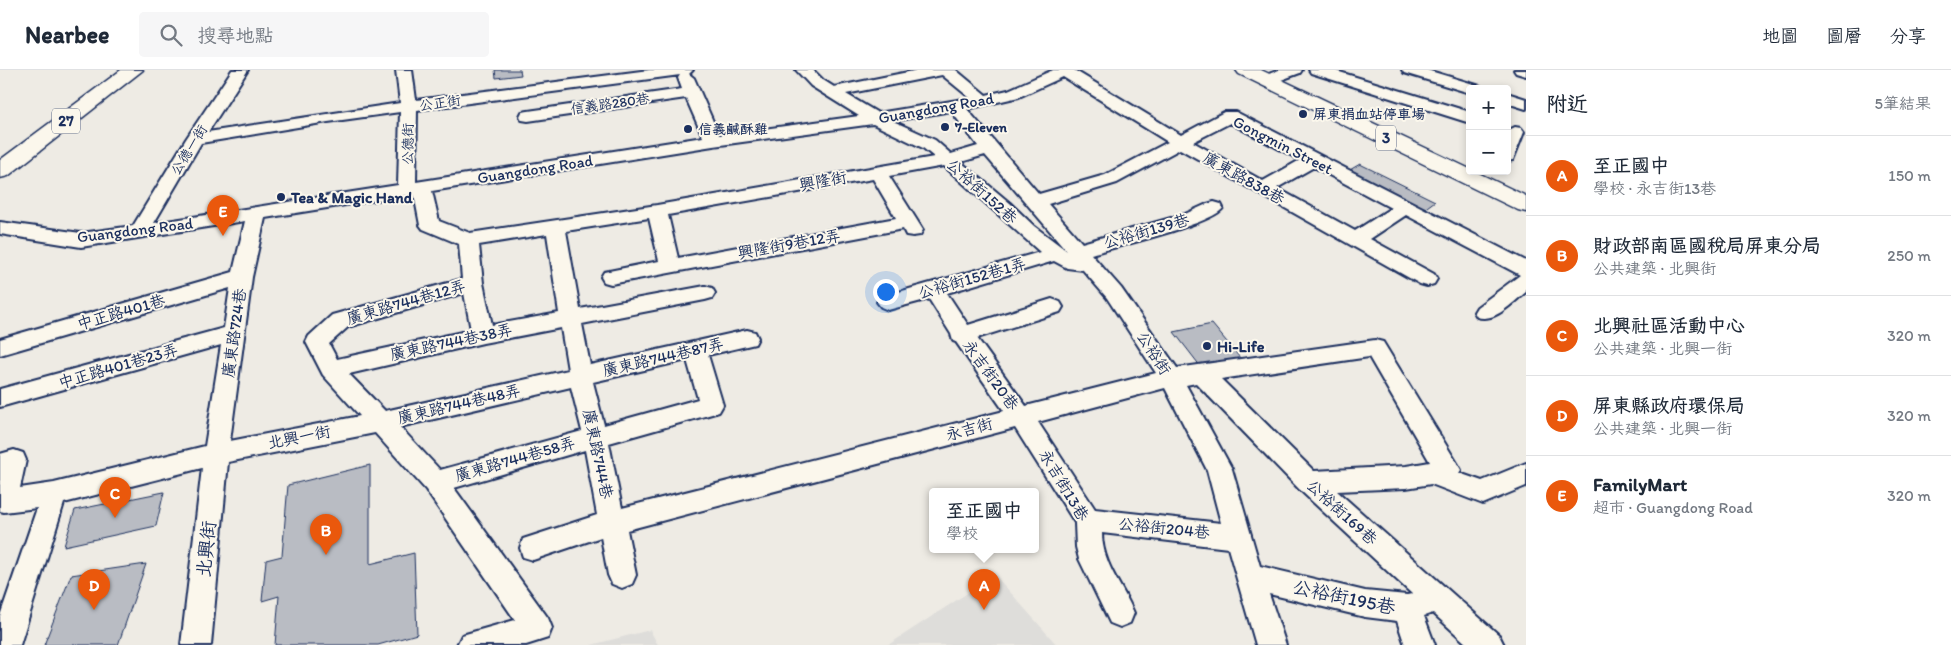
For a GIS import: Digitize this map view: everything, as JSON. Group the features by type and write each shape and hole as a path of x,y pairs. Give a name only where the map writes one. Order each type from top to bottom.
{"main road":[{"name":"27","path":"0,172 132,70"},
{"name":"3","path":"1246,70 1526,205"}],"street":[{"name":"公德一街","path":"139,232 195,139 240,70"},
{"name":"公德街","path":"404,70 409,107 415,188"},
{"name":"公正街","path":"195,139 328,117 684,70"},
{"path":"684,70 713,141"},
{"name":"公裕街152巷","path":"804,70 817,83 875,119 918,138 948,160 1003,207 1026,231 1074,256"},
{"path":"832,92 942,70"},
{"path":"946,70 983,101"},
{"name":"Guangdong Road","path":"0,228 81,240 139,232 713,141 956,106 1013,94 1065,70"},
{"name":"廣東路838巷","path":"1065,70 1180,142 1428,279"},
{"path":"1267,80 1294,70"},
{"path":"1316,70 1466,117"},
{"path":"1410,70 1429,73 1466,86"},
{"path":"1522,70 1526,71"},
{"name":"信義路280巷","path":"528,116 692,92"},
{"path":"1511,99 1526,104"},
{"name":"公裕街","path":"956,106 1035,202 1074,256 1114,293 1171,378 1219,469 1249,576 1271,645"},
{"name":"Gongmin Street","path":"1035,202 1111,178 1230,116 1526,270"},
{"path":"1511,146 1516,133"},
{"name":"興隆街","path":"657,211 948,160 989,148"},
{"path":"1264,188 1313,160"},
{"name":"興隆街9巷12弄","path":"611,277 911,226 878,172"},
{"path":"415,188 430,225 469,240 657,211 670,266"},
{"path":"1356,239 1405,207"},
{"name":"公裕街139巷","path":"1074,256 1192,218 1214,208"},
{"name":"廣東路724巷","path":"216,454 242,278 257,214"},
{"name":"廣東路744巷","path":"556,228 572,317 580,376 595,436 612,522 767,482"},
{"path":"469,240 473,283 482,335"},
{"name":"公裕街152巷1弄","path":"888,302 1074,256"},
{"name":"中正路401巷","path":"0,348 242,278"},
{"path":"1485,312 1526,281"},
{"name":"廣東路744巷12弄","path":"331,369 317,342 340,321 473,283"},
{"name":"永吉街20巷","path":"934,290 961,335 1020,415"},
{"name":"廣東路744巷38弄","path":"331,369 482,335 704,293"},
{"name":"永吉街20巷","path":"961,335 1052,307"},
{"name":"中正路401巷23弄","path":"0,398 235,333"},
{"name":"廣東路744巷87弄","path":"580,376 747,338"},
{"name":"永吉街","path":"767,482 1020,415 1171,378 1375,348 1448,470 1432,473"},
{"name":"廣東路744巷58弄","path":"435,482 711,405 695,349"},
{"name":"廣東路744巷48弄","path":"331,369 380,422 580,376"},
{"name":"公裕街169巷","path":"1200,373 1309,482 1489,645"},
{"name":"永吉街13巷","path":"1020,415 1088,520 1089,550 1104,585 1120,613"},
{"path":"380,422 435,482 538,628 472,645"},
{"name":"北興一街","path":"0,464 14,460 4,501 54,494 216,454 380,422"},
{"name":"北興街","path":"196,645 216,454"},
{"path":"1309,482 1406,478 1432,473 1484,493 1526,474"},
{"path":"5,645 54,494"},
{"name":"公裕街204巷","path":"1088,520 1239,537"},
{"path":"533,548 612,522 622,575"},
{"name":"公裕街195巷","path":"1249,576 1365,604 1407,610 1438,598"},
{"path":"1407,610 1420,645"}],"shaded area":[{"path":"995,575 1057,645 888,645"},
{"path":"650,630 658,645 591,645"}],"building":[{"path":"495,70 520,70 521,75 496,78"},
{"path":"1360,164 1435,201 1423,210 1348,171"},
{"name":"Hi-Life","path":"1212,324 1241,359 1201,367 1174,332"},
{"path":"370,465 370,564 414,553 417,634 378,645 275,645 279,596 262,601 266,560 282,556 288,485"},
{"path":"164,492 156,526 64,546 75,510"},
{"path":"146,564 118,645 44,645 71,575"}],"place":[{"name":"屏東捐血站停車場","path":"1303,114"},
{"name":"7-Eleven","path":"945,127"},
{"name":"信義鹹酥雞","path":"688,129"},
{"name":"Tea & Magic Hand","path":"281,197"},
{"name":"FamilyMart","path":"223,236"},
{"name":"Hi-Life","path":"1207,346"},
{"name":"北興社區活動中心","path":"115,518"},
{"name":"財政部南區國稅局屏東分局","path":"326,555"},
{"name":"屏東縣政府環保局","path":"94,610"},
{"name":"至正國中","path":"984,610"}]}
